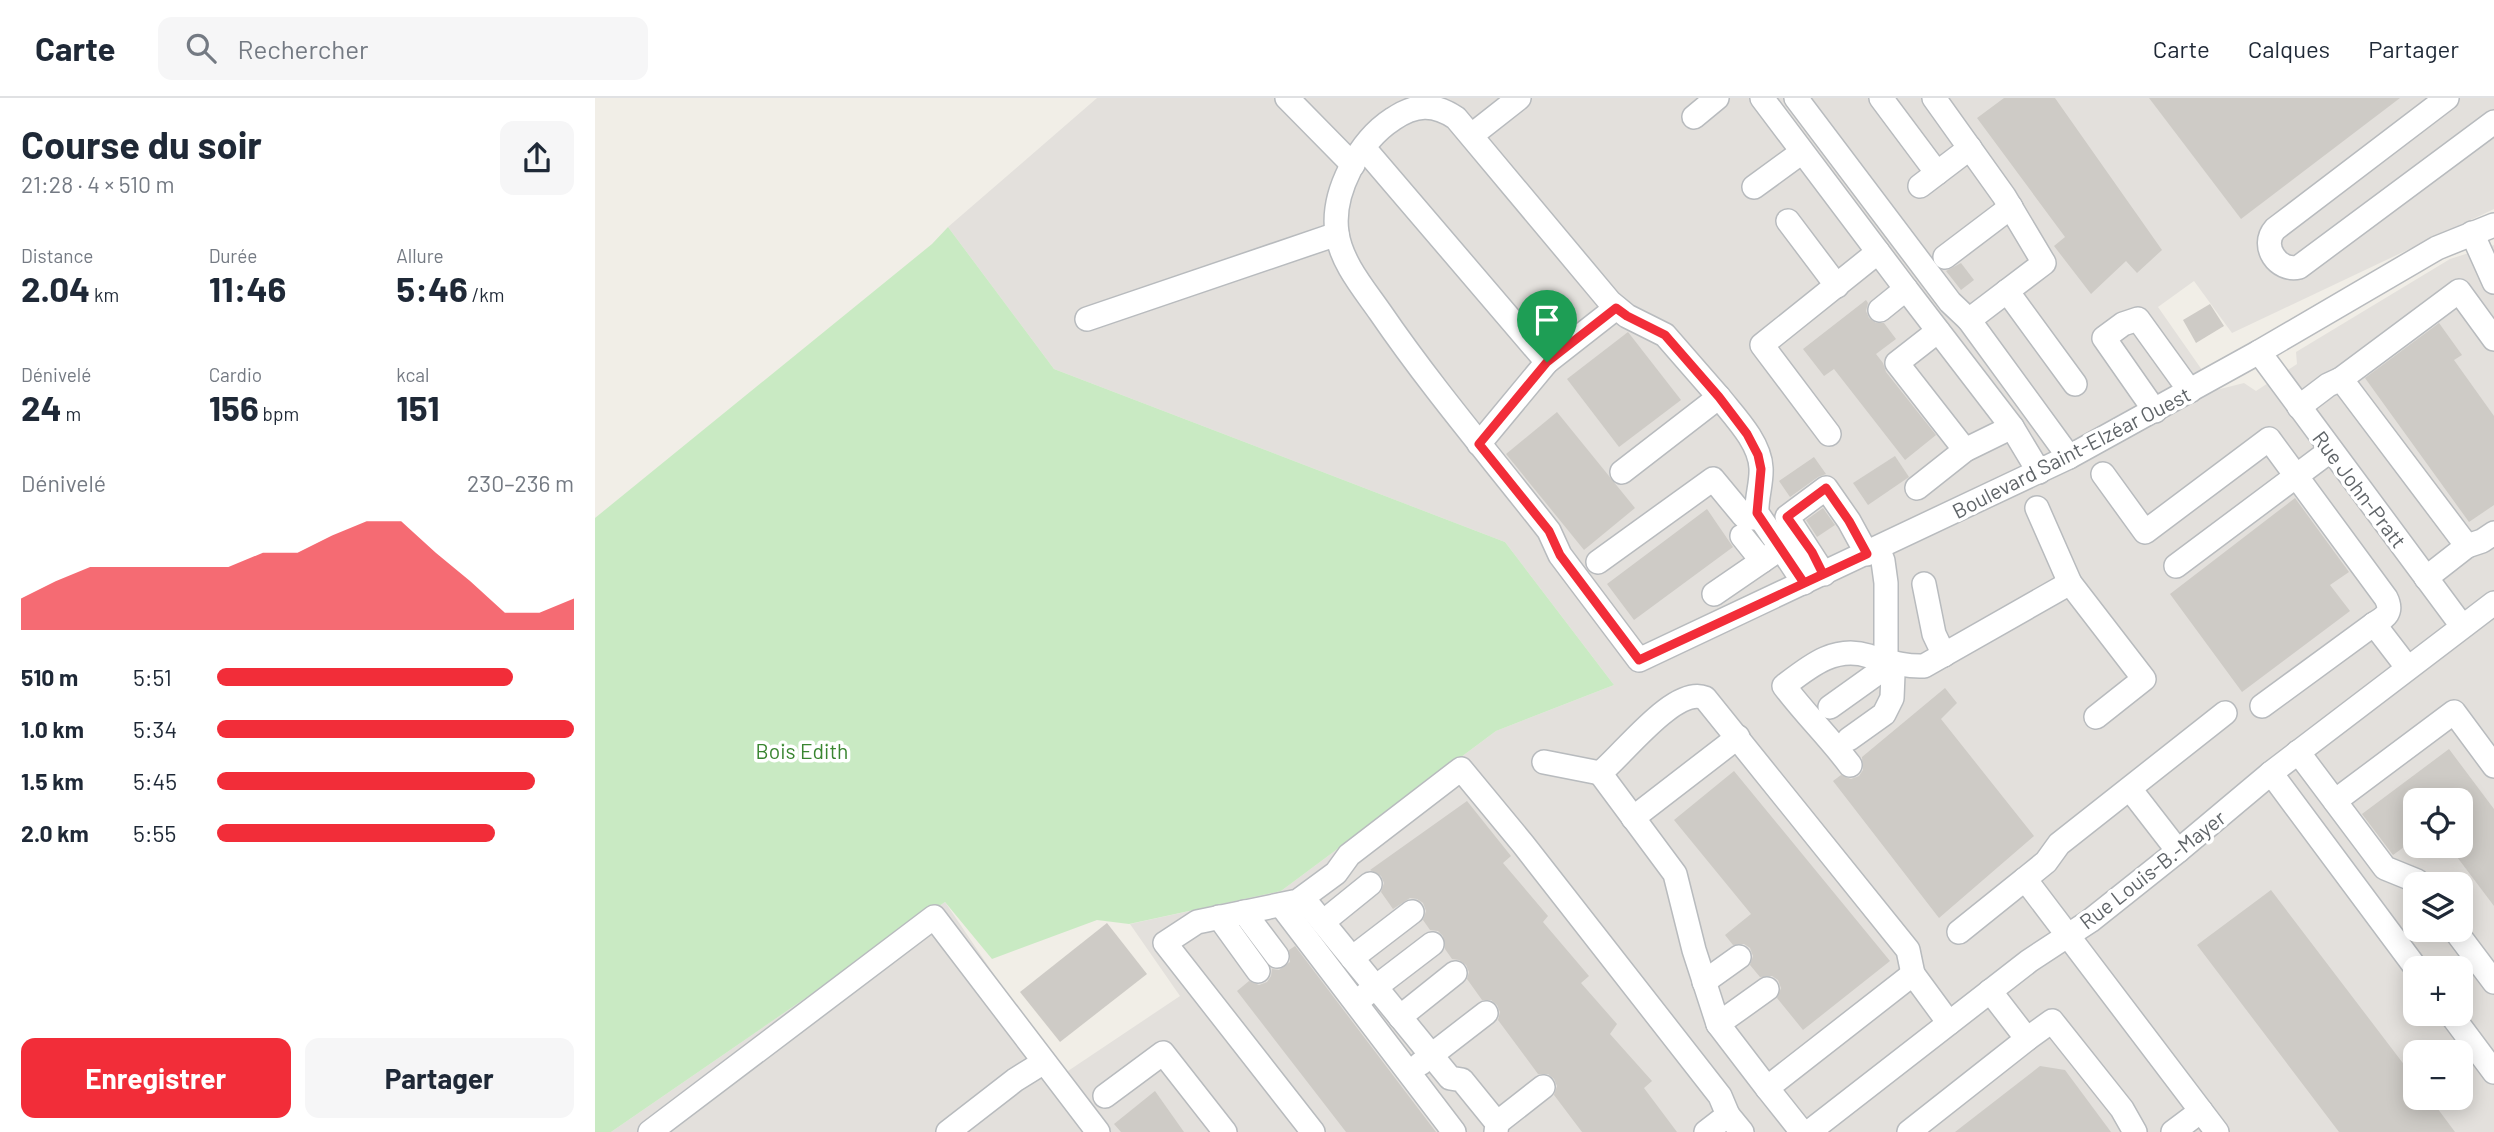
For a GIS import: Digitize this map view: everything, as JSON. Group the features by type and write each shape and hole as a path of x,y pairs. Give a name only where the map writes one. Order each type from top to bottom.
{"street":[{"path":"1287,98 1359,156 1547,362"},
{"path":"1472,135 1519,98"},
{"path":"1694,117 1717,98"},
{"path":"1762,98 2012,426 2039,472"},
{"path":"1796,98 1950,302 1969,320 2069,457"},
{"path":"1881,98 1929,179 1971,148"},
{"path":"1934,98 2011,207 2044,262 1969,320"},
{"path":"2447,98 2275,229 2268,243 2280,264 2291,268 2299,267 2494,122"},
{"path":"1616,308 1547,362 1485,451 1406,350 1345,259 1337,234 1337,207 1359,156 1389,121 1409,103 1430,106 1446,103 1616,308 1665,335 1747,434 1758,455 1761,469 1756,506 1771,554"},
{"path":"1754,187 1802,152"},
{"path":"1945,257 2011,207"},
{"path":"1788,221 1837,286"},
{"name":"Boulevard Saint-Elzéar Ouest","path":"1485,451 1549,531 1560,555 1639,660 2069,457 2259,352 2437,248 2494,225"},
{"path":"2472,233 2494,282"},
{"path":"1087,319 1337,234"},
{"path":"1829,434 1762,345 1878,252"},
{"path":"1880,310 1906,289"},
{"path":"2007,291 2075,384"},
{"path":"2299,408 2459,291 2494,339"},
{"path":"2155,411 2104,338 2123,324 2138,319 2190,391"},
{"path":"1938,331 1897,363 1965,450"},
{"name":"Rue John-Pratt","path":"2259,352 2462,626"},
{"path":"2341,379 2467,546"},
{"path":"1622,472 1719,397"},
{"path":"1917,488 1965,450 2012,426"},
{"path":"2103,474 2145,532 2269,439 2386,598 2389,613 2262,706"},
{"path":"2176,566 2331,450"},
{"path":"1598,562 1713,479 1742,514 1752,519 1759,518"},
{"path":"1814,578 1812,552 1787,517 1826,488 1872,551 1883,561 1886,583 1886,661 1893,674 1892,698 1884,714 1849,739"},
{"path":"2037,509 2070,583 2144,679 2096,718"},
{"path":"2426,578 2467,546 2494,533"},
{"path":"1742,536 1814,578"},
{"path":"1714,594 1771,554"},
{"path":"1843,769 1825,732 1810,721 1784,685 1816,662 1830,656 1850,653 1865,654 1906,667 1924,666 2070,583"},
{"path":"1924,584 1934,634 1944,655"},
{"name":"Rue Louis-B.-Mayer","path":"1809,1132 1990,991 2089,920 2178,851 2271,773 2494,603"},
{"path":"2374,624 2407,667"},
{"path":"1830,707 1879,672 1886,661"},
{"path":"1600,773 1646,726 1675,705 1696,695 1705,698 1908,950 1913,974 1949,1023"},
{"path":"2335,801 2454,712 2494,766"},
{"path":"1959,932 2046,862 2059,844 2225,713"},
{"path":"1633,818 1738,737"},
{"path":"2298,752 2385,868 2403,875"},
{"path":"1544,762 1600,773 1675,874 1694,950 1722,1029 1802,1132"},
{"path":"1313,1132 1165,943 1198,922 1292,901 1336,873 1349,855 1461,769 1720,1096 1735,1123 1706,1132"},
{"path":"2271,773 2407,956"},
{"path":"2130,789 2178,851"},
{"path":"2025,879 2217,1132"},
{"path":"1323,922 1370,884"},
{"path":"1292,901 1323,922 1450,1078 1462,1080 1496,1128 1543,1087"},
{"path":"1292,901 1356,1002 1454,1132"},
{"path":"1244,912 1277,956"},
{"path":"1352,958 1412,912"},
{"path":"650,1132 934,917 1098,1132"},
{"path":"1219,918 1258,971"},
{"path":"2464,942 2494,982"},
{"path":"1356,1002 1432,944"},
{"path":"1705,982 1739,957"},
{"path":"1400,1017 1455,973"},
{"path":"1767,1088 1913,974"},
{"path":"1990,991 2027,1039"},
{"path":"1722,1029 1768,995"},
{"path":"1409,1073 1486,1013"},
{"path":"1909,1132 2052,1021 2122,1109 2135,1132"},
{"path":"2460,1026 2494,1072"},
{"path":"1105,1096 1163,1053 1225,1132"},
{"path":"948,1132 1015,1080 1044,1062"},
{"path":"2173,1132 2201,1111"}],"shaded area":[{"path":"1097,98 2494,98 2494,209 2232,333 2194,281 2158,307 2216,390 2244,383 2256,391 2297,364 2296,352 2450,259 2494,245 2494,1132 611,1132 945,902 1062,1075 1180,996 1130,924 1281,891 1496,731 1614,685 1505,542 1054,369 948,227"}],"green space":[{"name":"Bois Edith","path":"948,227 1054,369 1505,542 1614,685 1496,731 1281,891 1129,924 1097,920 992,959 945,902 611,1132 595,1132 595,518 932,244"}],"building":[{"path":"2004,98 2055,98 2162,250 2137,273 2126,261 2091,294 2054,246 2065,237 1977,118"},
{"path":"2149,98 2400,98 2241,219"},
{"path":"1961,263 1974,280 1961,290 1946,271"},
{"path":"1866,300 1869,318 1876,323 1884,323 1896,339 1876,354 1886,372 1936,435 1905,460 1834,369 1824,376 1803,349"},
{"path":"2210,304 2224,326 2196,343 2183,320"},
{"path":"2439,323 2462,355 2454,360 2494,416 2494,505 2469,522 2365,378"},
{"path":"1628,332 1681,400 1619,447 1567,379"},
{"path":"1557,412 1635,508 1584,550 1506,454"},
{"path":"1895,456 1909,477 1868,505 1853,483"},
{"path":"1814,457 1826,474 1790,497 1779,481"},
{"path":"2295,498 2349,572 2330,585 2350,611 2242,692 2170,594"},
{"path":"1823,508 1835,525 1817,537 1806,520"},
{"path":"1707,509 1733,547 1634,620 1607,584"},
{"path":"1945,688 1957,703 1941,719 2034,836 1939,918 1833,781 1841,775 1851,779 1859,776 1863,770 1862,757"},
{"path":"2449,749 2494,809 2494,906 2473,878 2473,872 2468,872 2458,858 2473,858 2473,788 2403,788 2403,848 2393,855 2362,814"},
{"path":"1734,771 1890,961 1803,1030 1777,998 1781,988 1778,980 1772,976 1760,977 1750,965 1753,956 1750,948 1744,944 1733,945 1725,935 1751,914 1674,820"},
{"path":"1467,801 1511,856 1503,863 1548,916 1543,922 1589,976 1581,983 1617,1024 1610,1034 1652,1081 1644,1088 1677,1132 1582,1132 1554,1095 1557,1086 1554,1079 1548,1074 1538,1074 1498,1020 1500,1012 1497,1005 1491,1000 1482,1000 1467,979 1469,972 1466,965 1452,959 1445,949 1443,936 1438,931 1430,930 1423,920 1426,911 1423,903 1410,898 1393,909 1381,892 1384,883 1381,876 1370,870"},
{"path":"2271,890 2403,1063 2403,1110 2439,1110 2455,1132 2339,1132 2197,945"},
{"path":"1107,923 1147,974 1060,1042 1020,992"},
{"path":"1295,946 1436,1132 1346,1132 1237,991 1249,981 1259,985 1267,982 1272,969 1279,970 1290,962 1289,950"},
{"path":"2040,1066 2065,1070 2111,1132 1955,1132"},
{"path":"1155,1091 1184,1132 1121,1132 1114,1124"}],"route":[{"path":"1616,308 1665,335 1719,397 1754,446 1761,469 1757,513 1804,583 1823,574 1812,552 1787,517 1826,488 1849,521 1867,554 1639,660 1560,555 1549,531 1479,444 1547,362 1616,308"}]}
